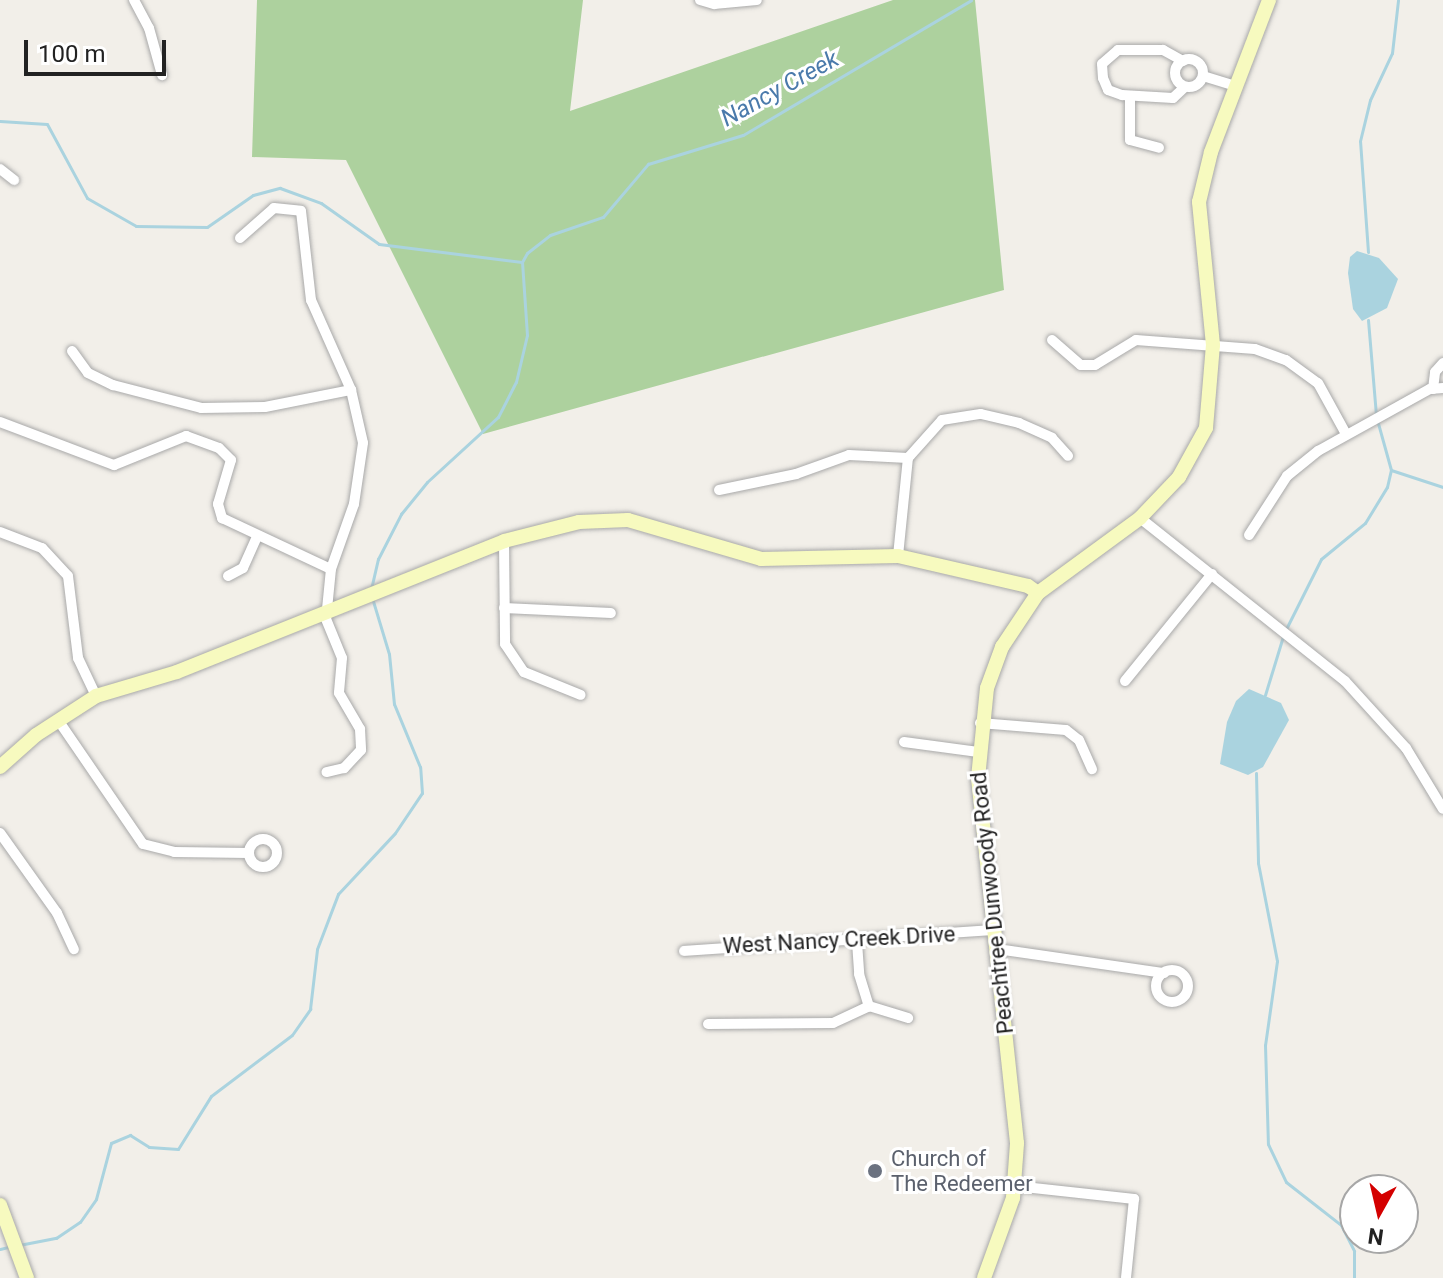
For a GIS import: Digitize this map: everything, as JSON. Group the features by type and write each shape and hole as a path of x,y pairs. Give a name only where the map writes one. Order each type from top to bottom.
{"main road":[{"name":"Peachtree Dunwoody Road","path":"984,1278 1015,1186 1017,1143 978,752 980,723 1002,647 1038,593 1140,518 1179,477 1206,428 1213,345 1199,202 1211,152 1269,0"},
{"path":"0,767 58,720 96,696 177,672 352,598 504,541 579,522 628,520 761,559 898,556 1028,586 1038,593"},
{"path":"0,1205 25,1272"}],"street":[{"path":"134,0 149,28 162,75"},
{"path":"700,0 714,4 757,0"},
{"path":"1163,50 1183,61 1200,64 1203,76 1196,85 1185,87 1173,98 1130,96 1114,94 1104,84 1102,64 1112,53 1163,50"},
{"path":"1183,61 1175,73 1185,87"},
{"path":"1203,76 1236,86"},
{"path":"1130,96 1130,140 1159,148"},
{"path":"0,169 14,180"},
{"path":"240,238 274,208 301,211 311,300 351,390 362,455 354,504 331,569 327,609 342,658 339,693 362,739 355,760 326,772"},
{"path":"1052,340 1081,365 1095,365 1136,340 1255,349 1286,360 1318,383 1346,434"},
{"path":"72,351 88,373 113,385 201,408 265,407 351,390"},
{"path":"1249,535 1287,476 1346,434 1438,388 1435,372 1443,363"},
{"path":"898,556 908,458 942,420 981,414 1052,438 1068,456"},
{"path":"0,422 114,465 186,436 219,448 231,460 218,511 257,537 331,569"},
{"path":"719,490 796,474 849,455 908,458"},
{"path":"1140,518 1367,702 1438,789 1443,809"},
{"path":"0,532 42,548 68,576 78,658 96,696"},
{"path":"228,576 243,568 257,537"},
{"path":"504,541 505,644 524,672 581,695"},
{"path":"1125,681 1212,574"},
{"path":"504,608 611,613"},
{"path":"58,720 143,844 174,852 249,853"},
{"path":"980,723 1066,730 1079,740 1092,769"},
{"path":"904,742 978,752"},
{"path":"0,833 57,913 74,949"},
{"name":"West Nancy Creek Drive","path":"684,951 857,942 995,930"},
{"path":"857,942 859,974 869,1006"},
{"path":"997,949 1164,973"},
{"path":"708,1024 833,1023 869,1006 908,1018"},
{"path":"1015,1186 1134,1199 1126,1278"}],"green space":[{"path":"257,0 583,0 570,111 893,0 975,0 1004,290 483,434 346,160 252,157"}],"water":[{"path":"1357,251 1379,258 1398,279 1387,308 1362,321 1353,309 1348,273 1350,257"},
{"path":"1249,689 1281,703 1289,720 1263,767 1248,775 1220,764 1227,722 1236,701"}],"waterway":[{"name":"Nancy Creek","path":"371,589 378,559 401,514 427,482 498,417 516,382 527,335 522,262 527,253 550,235 603,217 648,164 743,135 971,0"},
{"path":"1368,252 1360,141 1370,100 1392,53 1398,0"},
{"path":"0,121 47,124 87,198 136,226 207,227 253,195 280,188 321,203 379,244 522,262"},
{"path":"1368,320 1376,416"},
{"path":"1286,629 1321,559 1365,523 1387,487 1391,470 1378,423"},
{"path":"1391,470 1443,487"},
{"name":"Nancy Creek","path":"19,1245 56,1238 80,1222 96,1199 111,1143 130,1135 149,1147 178,1149 211,1096 292,1035 310,1009 317,949 338,894 395,833 422,793 420,767 394,704 389,654 373,601"},
{"path":"1265,695 1283,636"},
{"path":"1256,773 1258,863 1277,961 1265,1045 1268,1144 1286,1182 1341,1225 1354,1251 1354,1278"},
{"name":"Nancy Creek","path":"0,1249 12,1246"}],"place":[{"name":"Church of The Redeemer","path":"875,1171"}]}
